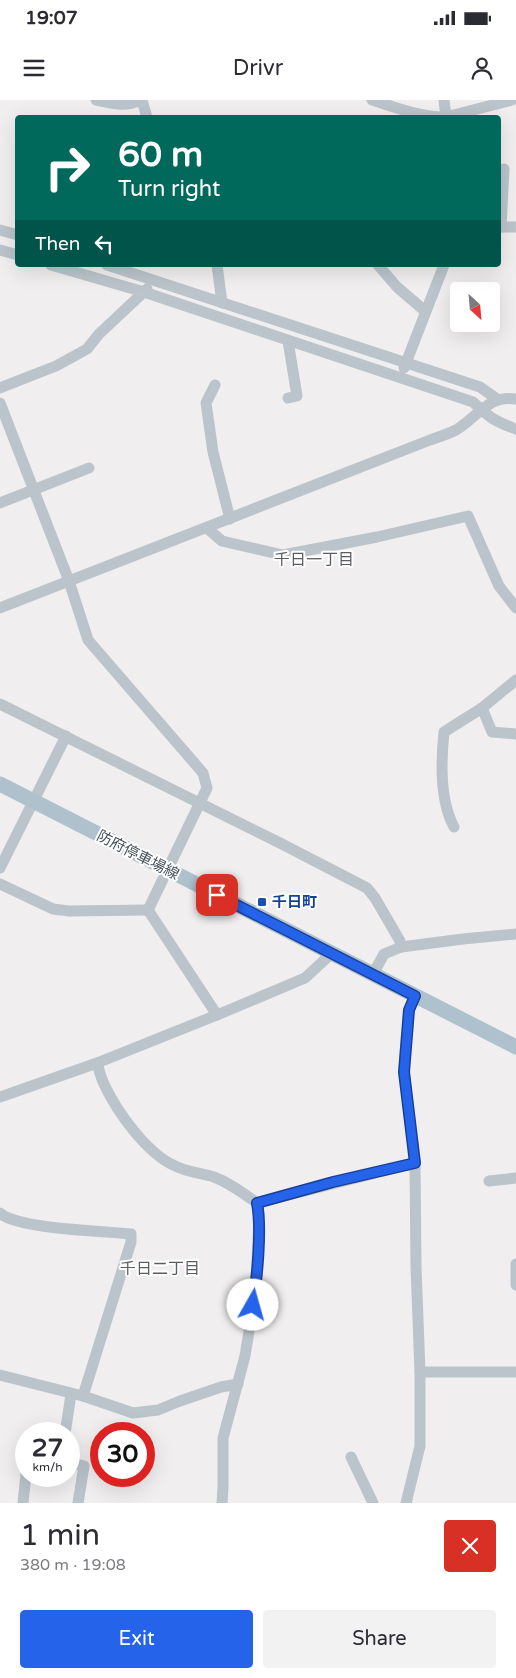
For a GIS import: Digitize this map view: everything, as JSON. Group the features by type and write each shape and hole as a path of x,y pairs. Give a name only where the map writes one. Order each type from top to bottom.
{"main road":[{"name":"防府停車場線","path":"0,784 516,1047"}],"street":[{"path":"96,100 122,106 141,100 146,115"},
{"path":"372,100 429,115"},
{"path":"444,100 446,115"},
{"path":"454,115 512,100"},
{"path":"501,212 504,169"},
{"path":"501,227 516,227"},
{"path":"0,230 15,235"},
{"path":"0,250 15,254"},
{"path":"58,267 144,292 473,402 496,422 516,429"},
{"path":"113,267 480,387 497,399 516,399"},
{"path":"218,267 222,303"},
{"path":"380,267 397,287 425,312"},
{"path":"401,378 405,363 443,267"},
{"path":"0,388 56,366 87,349 154,280"},
{"path":"288,341 297,396 288,398"},
{"path":"215,385 206,403 214,452 230,519"},
{"path":"0,608 456,430 497,399"},
{"path":"0,403 69,581 88,640 203,773 207,788 148,910"},
{"path":"0,503 89,468"},
{"path":"207,528 222,542 283,555 377,537 468,516 499,586 516,608"},
{"path":"454,827 448,816 444,791 442,752 444,732 482,708 516,680"},
{"path":"0,704 367,888 375,898 401,947"},
{"path":"482,708 492,732 516,734"},
{"path":"0,868 66,736"},
{"path":"0,884 53,909 68,911 148,910"},
{"path":"148,910 217,1015"},
{"path":"373,974 384,954 401,947 516,934"},
{"path":"0,1097 97,1063 306,978 332,953"},
{"path":"406,1503 420,1446 415,1163 404,1072 409,1010 415,996"},
{"path":"97,1063 104,1084 116,1105 160,1158 190,1172 213,1177 234,1186 257,1203 259,1215 256,1288 245,1356 223,1438 222,1503"},
{"path":"257,1203 333,1182 415,1163"},
{"path":"488,1181 516,1178"},
{"path":"0,1213 3,1216 26,1224 131,1234 131,1242 83,1396"},
{"path":"516,1264 516,1285"},
{"path":"420,1372 516,1372"},
{"path":"0,1375 83,1396 133,1413 158,1410 204,1393 238,1384"},
{"path":"67,1422 71,1394"},
{"path":"351,1457 373,1503"},
{"path":"78,1503 84,1466 80,1465"},
{"path":"22,1503 24,1487"}],"place":[{"name":"千日町","path":"262,902"}],"district":[{"name":"千日一丁目","path":"314,559"},
{"name":"千日二丁目","path":"160,1268"}],"route":[{"path":"217,895 415,996 409,1010 404,1072 415,1163 333,1182 257,1203 259,1215 256,1288 253,1305"}]}
